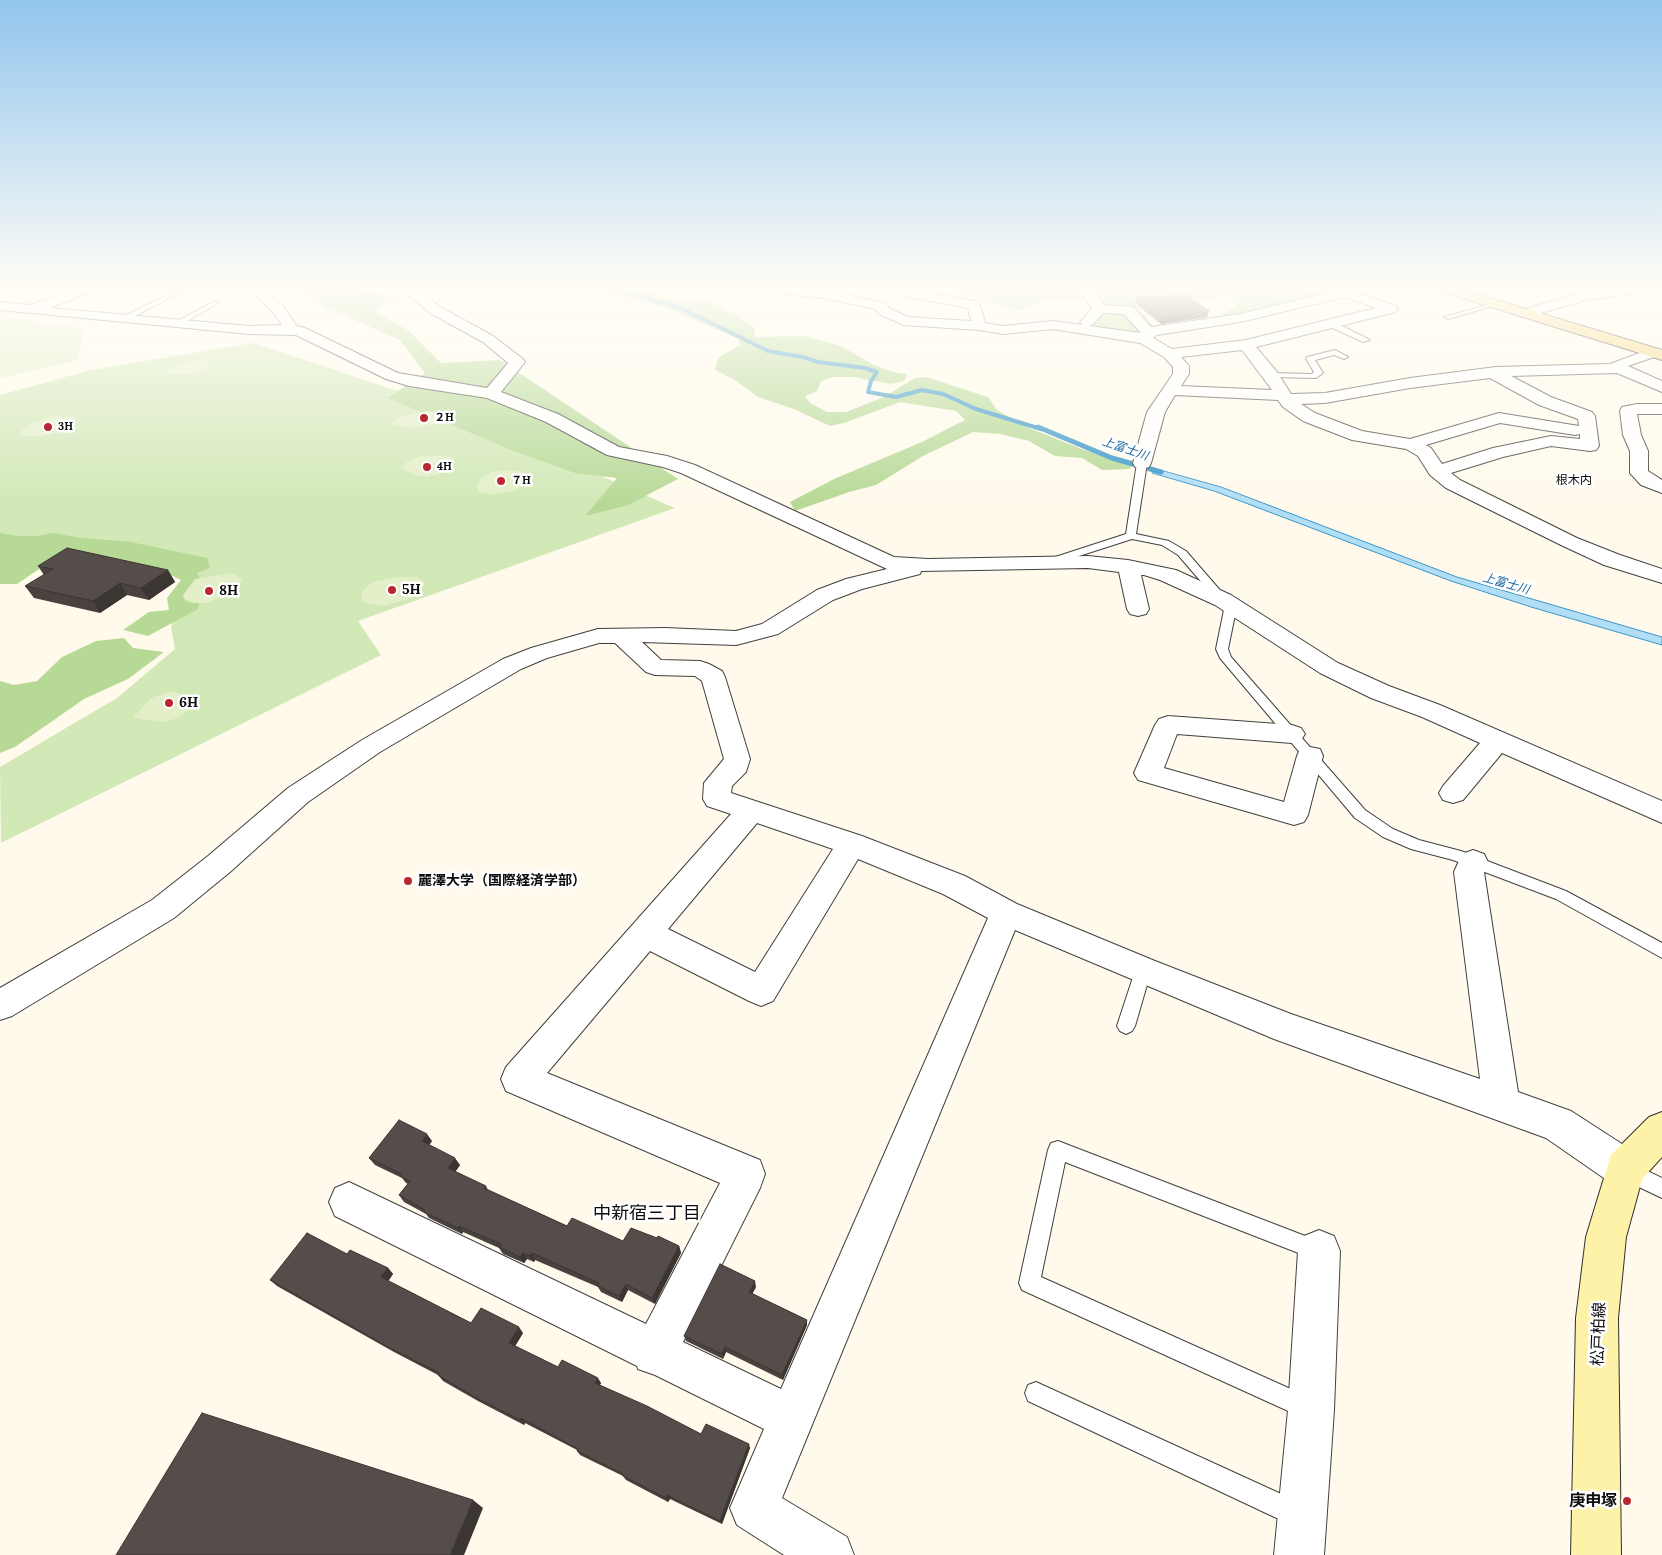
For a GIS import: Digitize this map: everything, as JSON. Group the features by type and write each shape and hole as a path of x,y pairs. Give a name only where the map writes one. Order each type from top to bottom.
{"main road":[{"name":"松戸柏線","path":"1596,1555 1598,1318 1606,1237 1625,1170 1662,1130"}],"street":[{"path":"360,361 392,376 409,381 491,394 552,418 613,451 667,462 696,472 890,563 928,565 1088,562 1128,566 1168,575 1227,603 1329,668 1380,692 1431,711 1662,813"},
{"path":"491,394 517,362 515,361"},
{"path":"1141,467 1156,412 1181,374 1181,366 1176,361"},
{"path":"1259,361 1272,376 1285,397 1309,417 1350,434 1411,444 1427,455 1437,471 1453,484 1570,542 1612,560 1662,576"},
{"path":"1619,368 1617,365 1627,361"},
{"path":"1170,390 1325,398 1410,383 1493,374 1535,370 1619,368 1662,387"},
{"path":"1437,471 1499,452 1551,441 1590,446 1586,416 1544,401 1493,374"},
{"path":"1662,409 1628,411 1632,434 1639,450 1639,473 1648,481 1662,488"},
{"path":"1411,444 1499,418 1589,432"},
{"path":"0,1005 162,909 219,864 298,795 371,746 466,689 512,664 539,653 583,640 620,635 736,638 770,629 825,595 854,584 928,565"},
{"path":"1128,566 1138,609"},
{"path":"620,635 655,667 700,669 713,676 737,759 736,764 718,783 716,799 852,844 954,885 1006,913 1143,971 1286,1028 1558,1124 1625,1170"},
{"path":"1292,734 1168,725 1148,773 1294,815 1310,756"},
{"path":"1453,793 1498,740"},
{"path":"654,1353 746,1174 519,1079 752,810"},
{"path":"645,933 761,991 852,844"},
{"path":"1473,862 1469,872 1501,1103"},
{"path":"829,1555 754,1508 1006,913"},
{"path":"349,1202 654,1353 791,1418"},
{"path":"1300,1536 1311,1410 1319,1251"}],"lane":[{"path":"1272,376 1314,376 1319,372 1312,361"},
{"path":"1132,536 1141,467"},
{"path":"1050,562 1132,536 1165,543 1182,553 1227,603 1222,649 1226,658 1360,814 1388,833 1416,845 1456,855 1561,895 1662,951"},
{"path":"1126,1026 1143,971"},
{"path":"1311,1410 1029,1283 1058,1150 1319,1251"},
{"path":"1625,1170 1662,1188"},
{"path":"1036,1393 1300,1536"}],"green space":[{"path":"0,361 76,361 76,361 0,378"},
{"path":"148,361 307,361 428,401 675,508 358,621 381,655 1,843 0,767 117,698 175,649 171,627 186,564 0,545 0,395 91,370"},
{"path":"205,361 208,363 209,368 197,373 187,374 170,373 167,371 180,363"},
{"path":"416,361 439,361 441,363 501,361 678,479 628,505 585,516 617,478 575,473 511,450 388,398 425,373"},
{"path":"717,361 866,361 893,372 907,374 904,381 891,384 853,377 834,377 821,381 817,391 805,396 810,403 827,412 846,412 884,397 915,378 926,377 988,397 997,410 1029,428 1132,466 1129,469 1102,470 1082,458 1055,456 1029,441 1000,434 973,432 923,456 876,485 849,492 795,511 790,502 834,479 922,442 965,420 956,411 900,402 844,423 830,426 794,409 758,397 735,380 715,370"},
{"name":"２H","path":"428,411 446,413 451,416 446,421 415,428 390,424 404,415"},
{"name":"3H","path":"58,416 73,417 76,420 73,426 59,433 25,436 19,433 31,423"},
{"name":"4H","path":"431,455 451,457 453,462 449,471 426,477 402,469 404,464 414,458"},
{"name":"７H","path":"508,470 522,472 525,479 523,485 516,490 492,495 479,492 476,487 480,479 491,472"},
{"path":"0,533 18,536 37,536 53,533 82,538 131,542 207,558 210,568 197,573 201,580 198,609 148,636 123,630 149,612 169,610 167,598 181,580 167,573 48,563 17,584 0,584"},
{"name":"8H","path":"232,573 242,579 239,588 207,603 193,603 185,600 183,595 195,579"},
{"name":"5H","path":"398,577 417,577 425,584 418,594 384,606 363,602 361,594 373,582"},
{"path":"124,638 133,648 164,652 128,679 84,699 15,747 0,753 0,681 14,685 37,681 62,657 96,641"},
{"name":"6H","path":"173,691 192,700 191,707 180,717 165,722 133,718 151,698"}],"water":[{"path":"1153,468 1221,487 1457,577 1662,637 1662,645 1531,607 1451,581 1214,491 1152,473"}],"building":[{"path":"67,548 168,570 141,588 120,583 93,601 25,586 53,569 38,566"},
{"path":"399,1120 427,1134 422,1141 455,1158 448,1168 486,1186 484,1188 567,1226 572,1218 623,1241 631,1228 657,1238 658,1236 679,1246 652,1298 626,1284 619,1296 598,1286 599,1283 532,1253 530,1256 523,1253 520,1257 499,1247 501,1244 459,1226 458,1228 424,1212 425,1210 399,1195 410,1181 400,1176 402,1174 369,1158"},
{"path":"307,1233 347,1254 350,1250 388,1268 381,1277 471,1323 481,1308 519,1327 509,1343 558,1367 562,1360 598,1378 595,1383 647,1406 701,1434 706,1424 749,1444 720,1521 667,1495 666,1498 577,1451 578,1449 521,1418 520,1420 473,1396 438,1375 440,1373 388,1347 270,1280"},
{"path":"720,1264 755,1281 749,1292 807,1320 782,1375 725,1347 722,1354 684,1336"},
{"path":"202,1413 473,1500 450,1555 116,1555"}],"waterway":[{"name":"上富士川","path":"814,361 865,368 877,372 871,381 868,392 896,397 922,390 943,394 976,409 1041,429"},
{"name":"上富士川","path":"1038,427 1112,458 1161,472"}],"place":[{"name":"２H","path":"424,418"},
{"name":"3H","path":"48,427"},
{"name":"4H","path":"427,467"},
{"name":"７H","path":"501,481"},
{"name":"5H","path":"392,590"},
{"name":"8H","path":"209,591"},
{"name":"6H","path":"169,703"},
{"name":"麗澤大学（国際経済学部）","path":"408,881"},
{"name":"庚申塚","path":"1627,1501"}],"district":[{"name":"根木内","path":"1574,481"},
{"name":"中新宿三丁目","path":"647,1214"}]}
